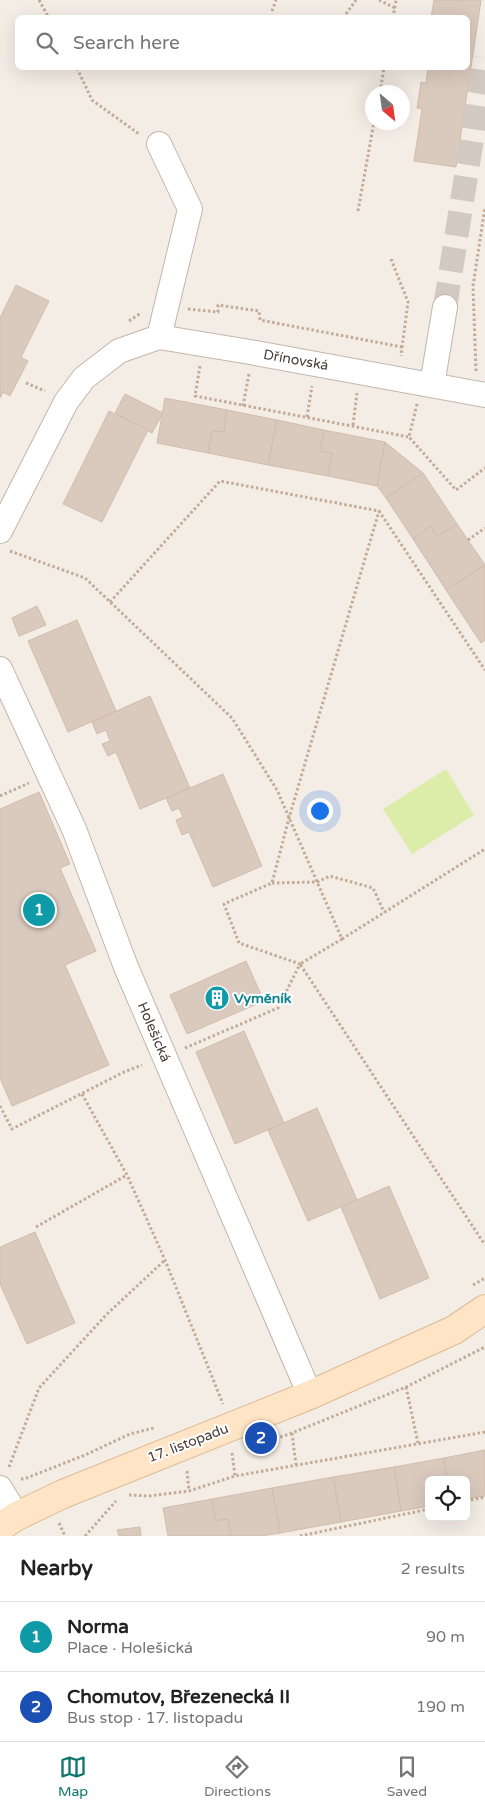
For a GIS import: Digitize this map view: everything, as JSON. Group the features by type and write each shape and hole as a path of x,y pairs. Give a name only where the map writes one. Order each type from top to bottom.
{"street":[{"path":"158,144 190,209 159,337"},
{"path":"425,393 444,307"},
{"name":"Dřínovská","path":"5,538 56,420 66,402 84,378 119,351 159,337 250,352 425,393 485,396"},
{"name":"Holešická","path":"0,669 74,829 126,967 310,1395"},
{"name":"17. listopadu","path":"8,1521 63,1494 310,1395 454,1330 485,1309"},
{"path":"4,1479 8,1521"}],"path":[{"path":"38,0 47,15"},
{"path":"272,11 276,0"},
{"path":"345,15 356,0"},
{"path":"379,0 395,8"},
{"path":"394,15 396,0"},
{"path":"78,70 92,100 134,132 158,144"},
{"path":"381,85 384,70"},
{"path":"358,211 373,130"},
{"path":"166,307 218,312 218,305 259,311 260,320 402,347 408,302 390,259"},
{"path":"201,357 195,396 408,437 456,490 485,468"},
{"path":"243,406 249,372"},
{"path":"307,417 314,377"},
{"path":"353,425 358,387"},
{"path":"408,437 425,393"},
{"path":"110,602 220,481 379,511 485,670"},
{"path":"272,883 289,818 379,511"},
{"path":"468,540 485,528"},
{"path":"5,538 8,550 85,578 232,718 277,790 342,939"},
{"path":"0,796 47,774"},
{"path":"0,1106 12,1130 124,1072 278,1008 300,964 485,849"},
{"path":"384,912 373,888 330,876 317,882 272,883 224,904 239,943 300,964 485,1245"},
{"path":"82,1094 127,1175 165,1260 224,1406"},
{"path":"36,1227 127,1175"},
{"path":"4,1479 39,1388 107,1314 165,1260"},
{"path":"406,1387 418,1443"},
{"path":"85,1536 120,1495 149,1496 189,1491 235,1476 485,1432"},
{"path":"292,1433 296,1465"},
{"path":"232,1454 235,1476"},
{"path":"187,1470 189,1491"},
{"path":"470,1500 485,1497"},
{"path":"300,1536 425,1510"},
{"path":"57,1520 65,1536"}],"green space":[{"path":"446,769 474,815 412,854 383,809"}],"building":[{"path":"434,0 481,0 456,167 414,161 422,109 417,108 421,82 426,83 428,70 470,70 470,15 432,15"},
{"path":"16,285 49,301 21,357 28,361 10,396 3,392 0,398 0,318"},
{"path":"125,394 163,413 152,433 115,413"},
{"path":"165,398 227,410 224,432 212,431 208,453 157,443"},
{"path":"227,410 277,420 268,465 208,453 212,431 224,432"},
{"path":"109,411 148,430 102,522 63,504"},
{"path":"277,420 324,430 320,451 332,453 328,476 268,465"},
{"path":"324,430 385,442 377,486 328,476 332,453 320,451"},
{"path":"385,442 423,473 386,498 377,486"},
{"path":"423,473 457,524 437,537 431,526 413,539 386,498"},
{"path":"457,524 485,565 446,590 413,539 431,526 437,537"},
{"path":"485,565 485,640 481,643 446,590"},
{"path":"37,606 46,625 19,636 12,618"},
{"path":"77,620 116,711 68,732 28,641"},
{"path":"150,696 190,788 140,809 116,752 108,756 102,744 110,741 106,730 97,734 92,722"},
{"path":"223,774 262,866 213,887 189,832 182,835 176,820 183,817 179,808 172,811 166,798"},
{"path":"39,792 70,864 60,868 96,951 65,965 109,1065 12,1106 0,1078 0,809"},
{"name":"Vyměník","path":"246,961 264,1001 187,1034 170,995"},
{"path":"244,1031 284,1123 235,1144 196,1052"},
{"path":"317,1108 357,1200 308,1221 268,1130"},
{"path":"389,1186 429,1278 380,1299 341,1207"},
{"path":"35,1232 75,1323 27,1344 0,1284 0,1247"},
{"path":"485,1450 485,1496 470,1498 470,1476 447,1476 444,1458"},
{"path":"444,1458 447,1476 425,1476 425,1507 401,1511 394,1467"},
{"path":"394,1467 401,1511 341,1522 333,1477"},
{"path":"333,1477 341,1522 280,1533 272,1488"},
{"path":"272,1488 280,1533 261,1536 231,1536 228,1519 215,1521 212,1499"},
{"path":"212,1499 215,1521 228,1519 231,1536 168,1536 163,1508"},
{"path":"140,1527 141,1536 119,1536 117,1530"}],"tunnel":[{"path":"445,307 485,58"}],"place":[{"name":"Norma","path":"39,910"},
{"name":"Vyměník","path":"217,998"},
{"name":"Chomutov, Březenecká II","path":"261,1438"}]}
